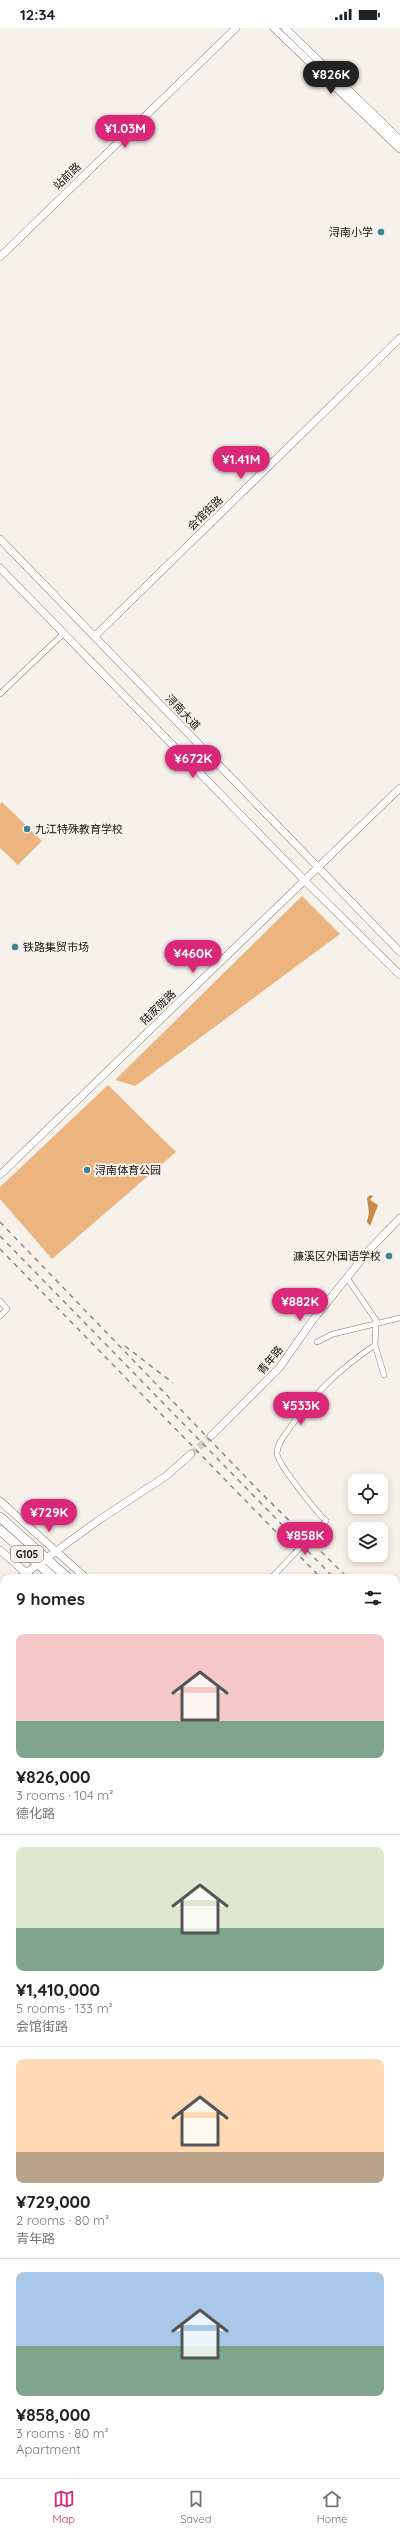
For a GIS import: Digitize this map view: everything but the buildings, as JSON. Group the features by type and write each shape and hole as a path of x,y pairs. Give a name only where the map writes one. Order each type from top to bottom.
{"highway":[{"name":"G105","path":"0,1517 63,1574"},
{"name":"G105","path":"0,1530 49,1574"}],"main road":[{"name":"站前路","path":"0,257 236,28"},
{"path":"274,28 400,149"},
{"path":"285,28 400,140"},
{"name":"会馆街路","path":"95,636 400,338"},
{"name":"浔南大道","path":"0,539 400,952"},
{"path":"0,568 304,880 400,975"},
{"name":"陆家陇路","path":"0,1175 304,880 319,869 400,788"},
{"name":"青年路","path":"211,1436 280,1367 312,1321 370,1249 400,1218"},
{"path":"30,1574 38,1564 99,1520 166,1476 191,1454"},
{"path":"0,1501 81,1574"},
{"path":"0,1550 28,1574"}],"street":[{"path":"0,694 64,633"},
{"path":"347,1278 376,1320 375,1344 384,1375"},
{"path":"0,1301 7,1309 0,1316"},
{"path":"317,1342 334,1334 376,1326 400,1318"},
{"path":"275,1574 326,1521 313,1508 278,1458 278,1447 302,1411 321,1387 337,1372 375,1344"}],"shaded area":[{"path":"2,802 42,841 18,865 0,848 0,804"},
{"path":"302,896 340,934 135,1086 115,1080"},
{"name":"浔南体育公园","path":"108,1085 176,1152 52,1259 0,1199 0,1187"},
{"path":"370,1195 373,1196 370,1200 378,1205 370,1226 367,1222 369,1213 367,1198"}],"tunnel":[{"path":"191,1454 211,1436"}],"railway":[{"path":"0,1222 263,1495 344,1574"},
{"path":"0,1236 330,1574"},
{"path":"0,1249 317,1574"},
{"path":"125,1346 173,1383"}],"place":[{"name":"浔南小学","path":"381,232"},
{"name":"九江特殊教育学校","path":"27,829"},
{"name":"铁路集贸市场","path":"15,947"},
{"name":"浔南体育公园","path":"87,1170"},
{"name":"濂溪区外国语学校","path":"389,1256"}]}
